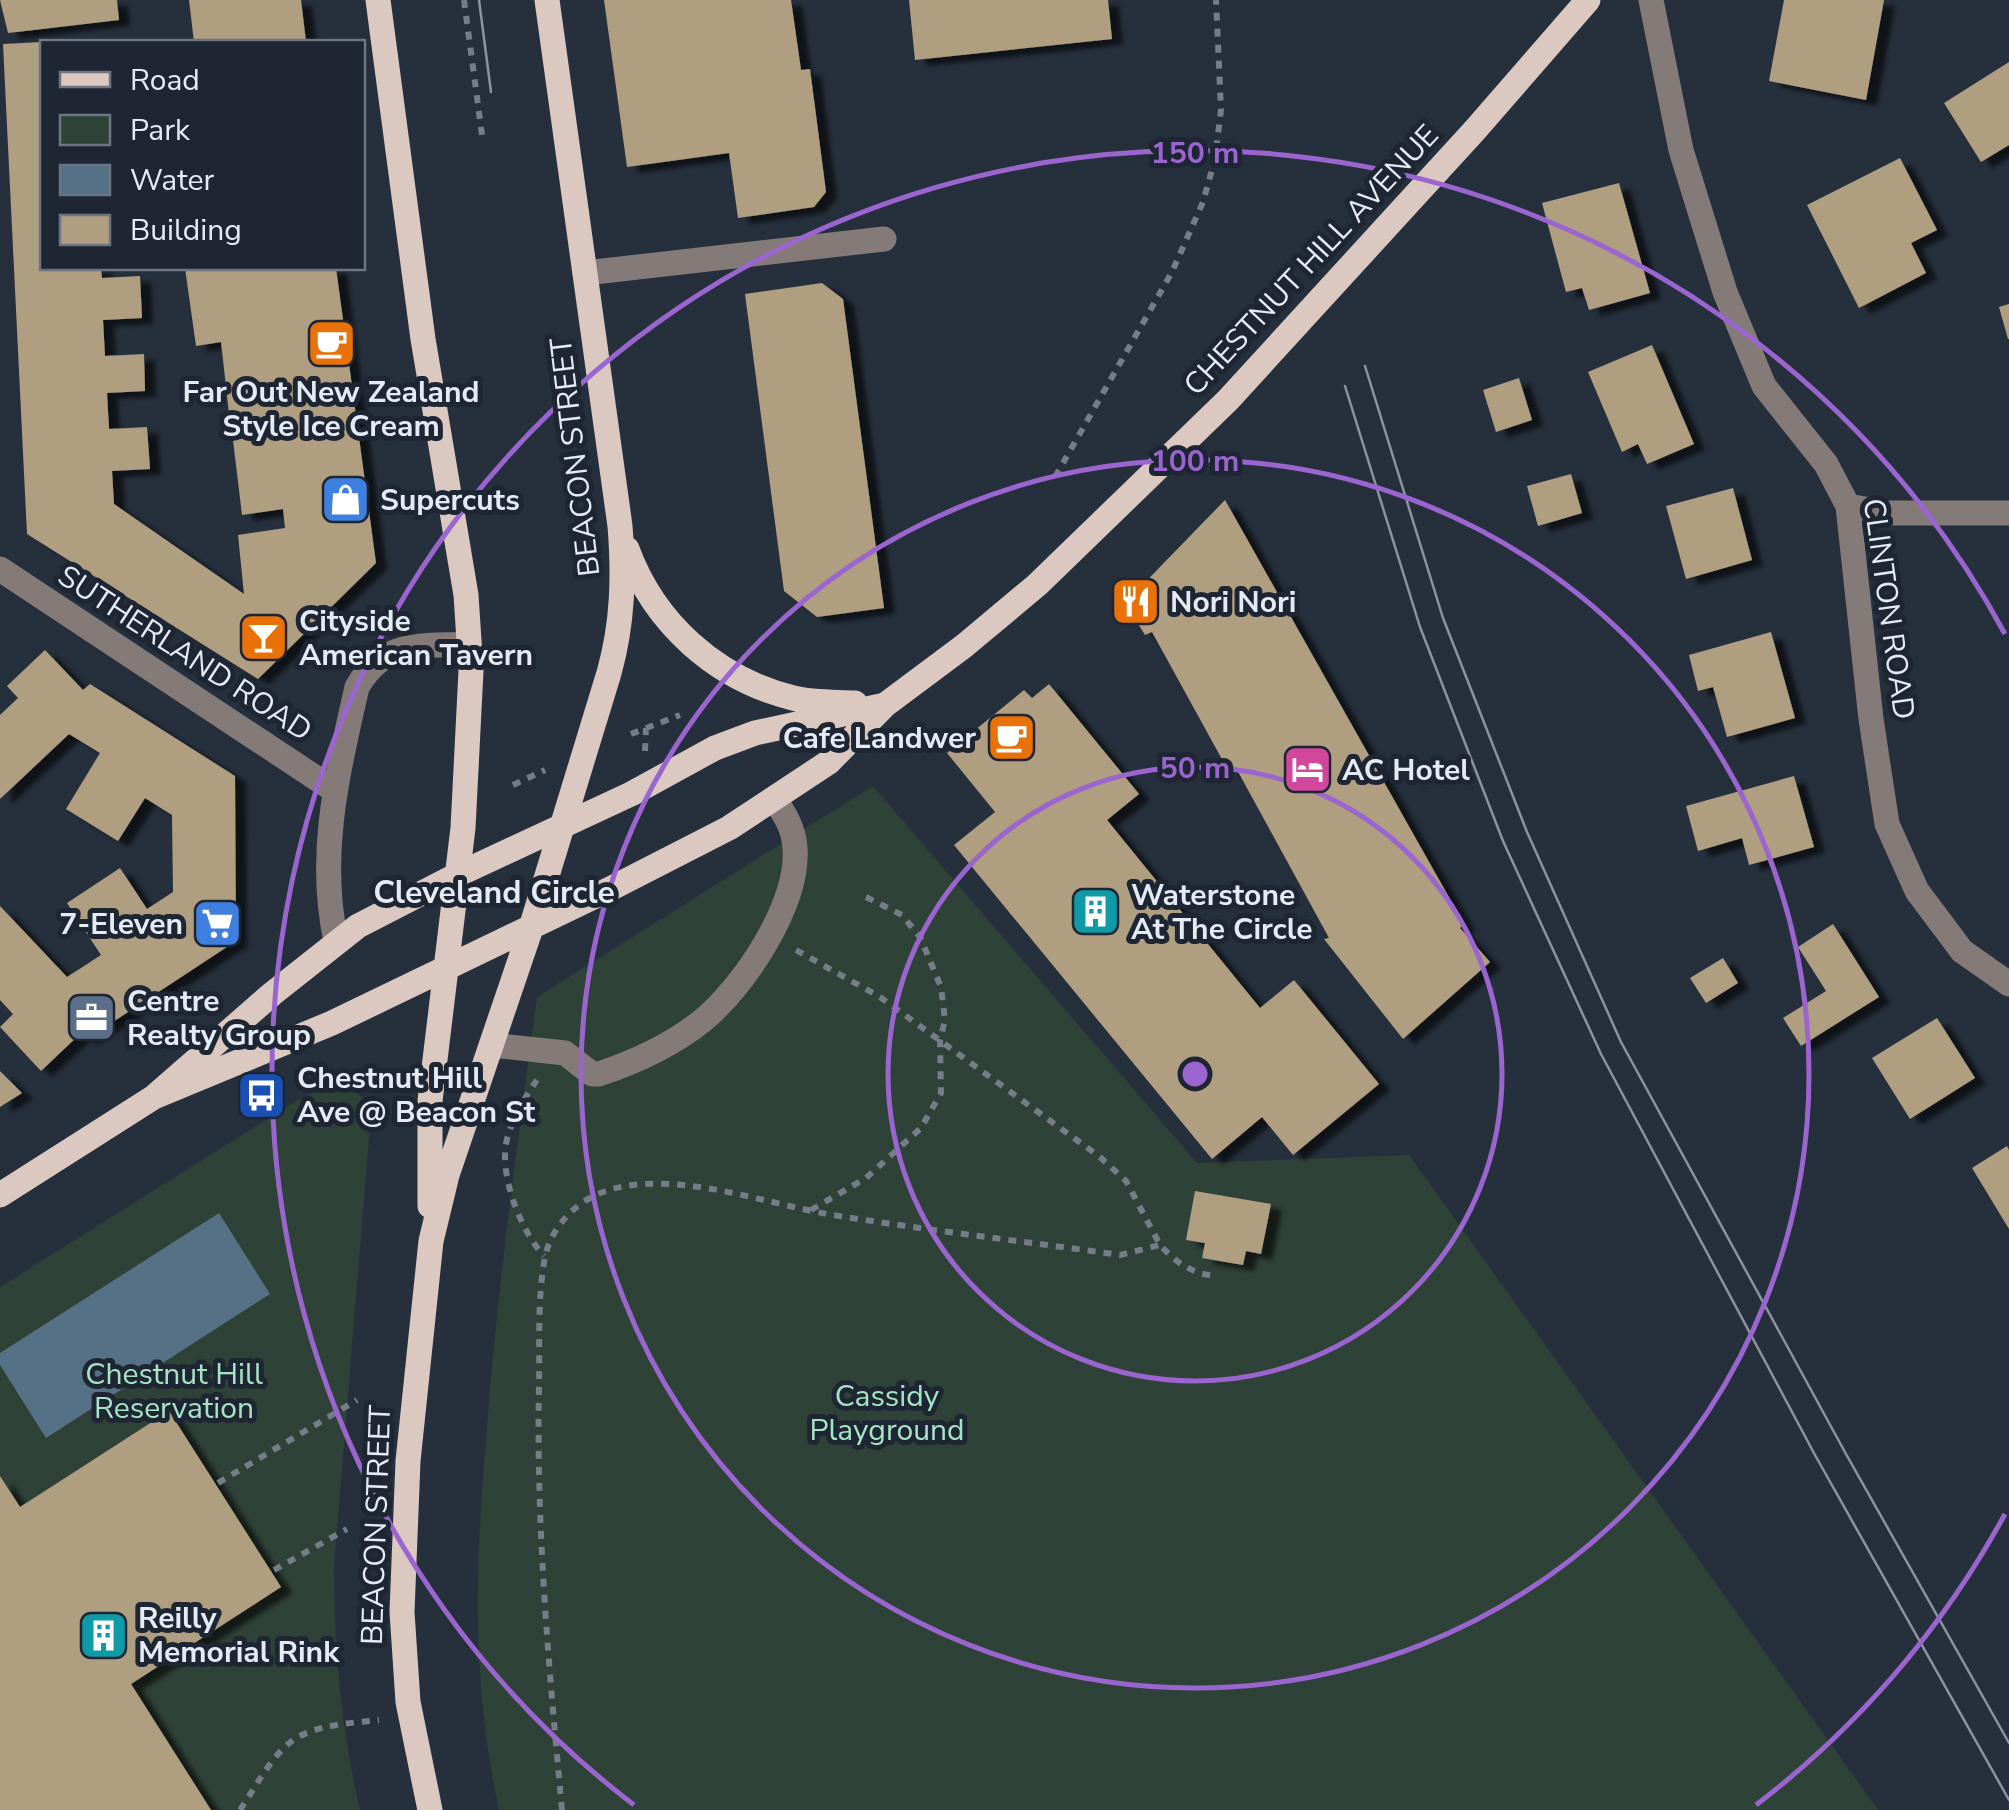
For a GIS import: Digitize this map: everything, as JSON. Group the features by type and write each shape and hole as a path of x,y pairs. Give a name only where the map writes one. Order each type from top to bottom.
{"main road":[{"name":"BEACON STREET","path":"378,0 470,644 465,805 430,1101 432,1241"},
{"name":"BEACON STREET","path":"430,1810 410,1716 404,1654 402,1538 413,1396 432,1241 446,1175 562,825 619,631 623,595 620,526 547,0"},
{"name":"CHESTNUT HILL AVENUE","path":"154,1097 266,1052 531,928 730,828 829,762 885,705 1037,586 1228,400 1588,0"},
{"path":"620,526 633,565 652,602 700,654 744,680 796,699 885,705"},
{"name":"CHESTNUT HILL AVENUE","path":"0,1195 154,1097 358,926 728,743 754,733 885,705"}],"street":[{"name":"CLINTON ROAD","path":"1651,0 1680,150 1725,292 1764,386 1826,464 1848,506 1888,824 1917,891 1962,951 2009,984"},
{"path":"586,274 884,239"},
{"path":"1848,506 1886,512 2009,513"},
{"name":"SUTHERLAND ROAD","path":"0,569 334,790"},
{"name":"SUTHERLAND ROAD","path":"336,941 328,863 329,821 356,687 368,668 385,654 406,648 470,644"},
{"path":"492,1044 565,1054 592,1074 603,1073 677,1039 705,1018 732,992 769,936 791,884 796,846 792,828 774,799"}],"path":[{"path":"464,0 482,135"},
{"path":"1055,477 1172,272 1203,202 1216,159 1221,110 1216,0"},
{"path":"631,734 680,715"},
{"path":"645,751 646,728"},
{"path":"512,785 545,770"},
{"path":"810,1210 866,1178 921,1128 941,1092 940,1040 945,1020 941,986 920,937 902,915 866,897"},
{"path":"769,936 880,997 1113,1169 1140,1202 1160,1245 1191,1272 1214,1276"},
{"path":"539,1077 520,1108 505,1154 515,1204 525,1230 545,1257"},
{"path":"562,1810 544,1607 538,1434 545,1257 558,1225 582,1203 604,1191 644,1185 688,1186 810,1210 1120,1255 1160,1245"},
{"path":"218,1483 357,1400"},
{"path":"274,1570 347,1528"},
{"path":"240,1810 296,1737 334,1726 410,1716"}],"green space":[{"name":"Cassidy Playground","path":"873,786 1197,1163 1409,1155 1878,1810 499,1810 483,1712 478,1618 480,1524 497,1318 537,997"},
{"name":"Chestnut Hill Reservation","path":"340,1085 360,1095 371,1114 334,1565 340,1688 360,1810 0,1810 0,1287 296,1101 326,1086"}],"water":[{"path":"219,1213 270,1294 46,1438 0,1365 0,1353"}],"building":[{"path":"0,0 117,0 119,20 8,33"},
{"path":"189,0 301,0 306,40 194,40"},
{"path":"604,0 791,0 801,70 810,69 826,192 814,207 738,218 729,153 627,167"},
{"path":"909,0 1108,0 1112,39 915,60"},
{"path":"1784,0 1884,0 1866,100 1769,81"},
{"path":"40,42 40,270 101,270 102,278 140,276 142,318 103,320 105,356 144,354 145,391 107,393 109,429 147,427 150,469 112,471 114,504 244,594 238,535 285,528 283,509 242,515 233,440 272,435 270,418 230,423 221,342 196,346 185,270 336,270 376,563 258,679 27,534 3,44"},
{"path":"2009,62 2009,145 1981,162 1944,103"},
{"path":"1900,158 1937,230 1911,243 1926,273 1859,308 1807,205"},
{"path":"1619,183 1650,293 1589,310 1582,288 1566,292 1542,203"},
{"path":"822,283 843,299 884,608 817,617 784,591 745,294"},
{"path":"2009,304 2009,339 2008,339 1999,307"},
{"path":"1652,345 1694,444 1647,464 1638,444 1622,452 1588,372"},
{"path":"1519,378 1532,420 1496,432 1483,390"},
{"path":"1571,474 1582,513 1538,526 1527,486"},
{"path":"1733,488 1752,560 1686,579 1666,506"},
{"name":"AC Hotel","path":"1225,500 1464,924 1460,928 1490,962 1403,1039 1324,939 1329,938 1236,768 1229,772 1152,632 1145,635 1125,603"},
{"path":"1771,632 1795,718 1727,737 1713,687 1698,691 1689,655"},
{"path":"45,650 83,690 90,684 235,776 236,941 87,1039 81,1033 41,1071 0,1027 13,1014 0,1000 0,906 67,977 101,955 67,903 120,868 147,909 173,892 172,815 145,798 118,841 66,809 100,753 69,734 0,799 0,715 18,698 7,686"},
{"name":"Waterstone At The Circle","path":"1049,684 1139,794 1107,820 1260,1008 1294,980 1379,1084 1293,1155 1262,1117 1212,1159 954,845 995,812 947,753 1024,690 1032,698"},
{"path":"1794,776 1814,847 1749,865 1742,838 1698,851 1686,806"},
{"path":"1833,924 1879,997 1801,1046 1783,1018 1826,991 1798,947"},
{"path":"1723,958 1738,983 1706,1003 1690,978"},
{"path":"1937,1018 1975,1078 1910,1119 1872,1058"},
{"path":"0,1071 22,1093 0,1107"},
{"path":"2007,1146 2009,1150 2009,1229 1972,1168"},
{"path":"1195,1191 1271,1204 1261,1254 1246,1251 1243,1265 1202,1258 1205,1243 1186,1240"},
{"name":"Reilly Memorial Rink","path":"169,1411 281,1587 131,1684 211,1810 0,1810 0,1476 20,1507"}],"tram line":[{"path":"479,0 491,92"},
{"path":"1365,366 1443,618 1527,832 1621,1042 2009,1743"},
{"path":"1345,386 1420,627 1503,841 1601,1054 1815,1455 2009,1800"}],"place":[{"name":"Far Out New Zealand Style Ice Cream","path":"331,343"},
{"name":"Supercuts","path":"345,500"},
{"name":"Nori Nori","path":"1135,602"},
{"name":"Cityside American Tavern","path":"264,638"},
{"name":"Cafe Landwer","path":"1011,738"},
{"name":"AC Hotel","path":"1307,770"},
{"name":"Waterstone At The Circle","path":"1096,912"},
{"name":"7-Eleven","path":"218,924"},
{"name":"Centre Realty Group","path":"92,1018"},
{"name":"Chestnut Hill Ave @ Beacon St","path":"262,1095"},
{"name":"Reilly Memorial Rink","path":"103,1635"}],"district":[{"name":"Cleveland Circle","path":"494,892"}]}
